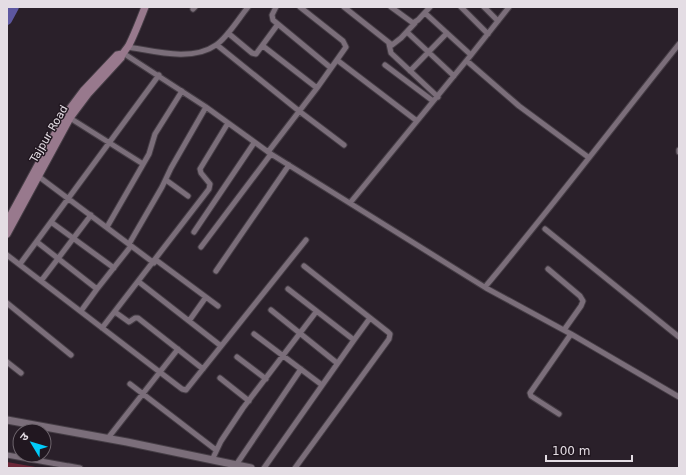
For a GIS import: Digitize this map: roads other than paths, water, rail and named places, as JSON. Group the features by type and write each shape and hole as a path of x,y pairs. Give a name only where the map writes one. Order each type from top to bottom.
{"main road":[{"name":"Tajpur Road","path":"7,234 70,118 88,94 121,58 145,7"},
{"name":"Tajpur Road","path":"7,222 68,111 84,90 117,55 124,51"}],"street":[{"path":"124,51 190,55 197,54 216,45 228,33 248,7"},
{"path":"276,7 271,18 331,68"},
{"path":"201,247 345,50 345,43 300,7"},
{"path":"344,7 389,44 391,53 438,96"},
{"path":"391,7 412,23 415,23"},
{"path":"389,44 394,44 397,42 430,7"},
{"path":"461,7 488,34"},
{"path":"484,7 498,21"},
{"path":"350,203 417,120 434,102 509,7"},
{"path":"425,13 471,56"},
{"path":"228,33 254,54 263,46 278,24"},
{"path":"407,32 454,76"},
{"path":"410,71 447,33"},
{"path":"485,287 532,231 588,157 679,44"},
{"path":"216,45 344,145"},
{"path":"263,46 317,88"},
{"path":"124,51 206,107 269,153 485,287 564,330 679,397"},
{"path":"337,60 417,120"},
{"path":"467,61 519,106 588,157"},
{"path":"385,65 434,102"},
{"path":"20,264 159,75"},
{"path":"107,227 149,154 155,134 182,91"},
{"path":"81,311 130,245 166,180 171,168 206,107"},
{"path":"70,118 143,164"},
{"path":"102,328 209,190 210,184 200,170 228,124"},
{"path":"194,232 254,143"},
{"path":"216,271 289,165"},
{"path":"38,176 130,245 218,306"},
{"path":"166,180 188,196"},
{"path":"42,281 91,215"},
{"path":"51,222 114,268"},
{"path":"545,229 679,337"},
{"path":"7,255 182,389 186,390 306,240"},
{"path":"37,242 97,289"},
{"path":"295,468 389,339 390,334 304,266"},
{"path":"548,269 580,296 583,301 564,330"},
{"path":"139,282 221,346"},
{"path":"288,289 354,340"},
{"path":"189,320 206,297"},
{"path":"8,306 71,355"},
{"path":"271,310 338,363"},
{"path":"115,312 129,322 135,318 138,318 203,369"},
{"path":"212,460 227,432 316,312"},
{"path":"264,468 370,318"},
{"path":"254,334 322,385"},
{"path":"559,414 532,396 530,393 571,334"},
{"path":"108,438 161,373 178,349"},
{"path":"237,357 266,379"},
{"path":"7,362 21,373"},
{"path":"236,465 301,370"},
{"path":"220,378 249,401"},
{"path":"130,384 216,450"},
{"path":"7,420 108,438 251,468"},
{"path":"7,454 80,468"}],"waterway":[{"path":"7,20 14,7"}]}
